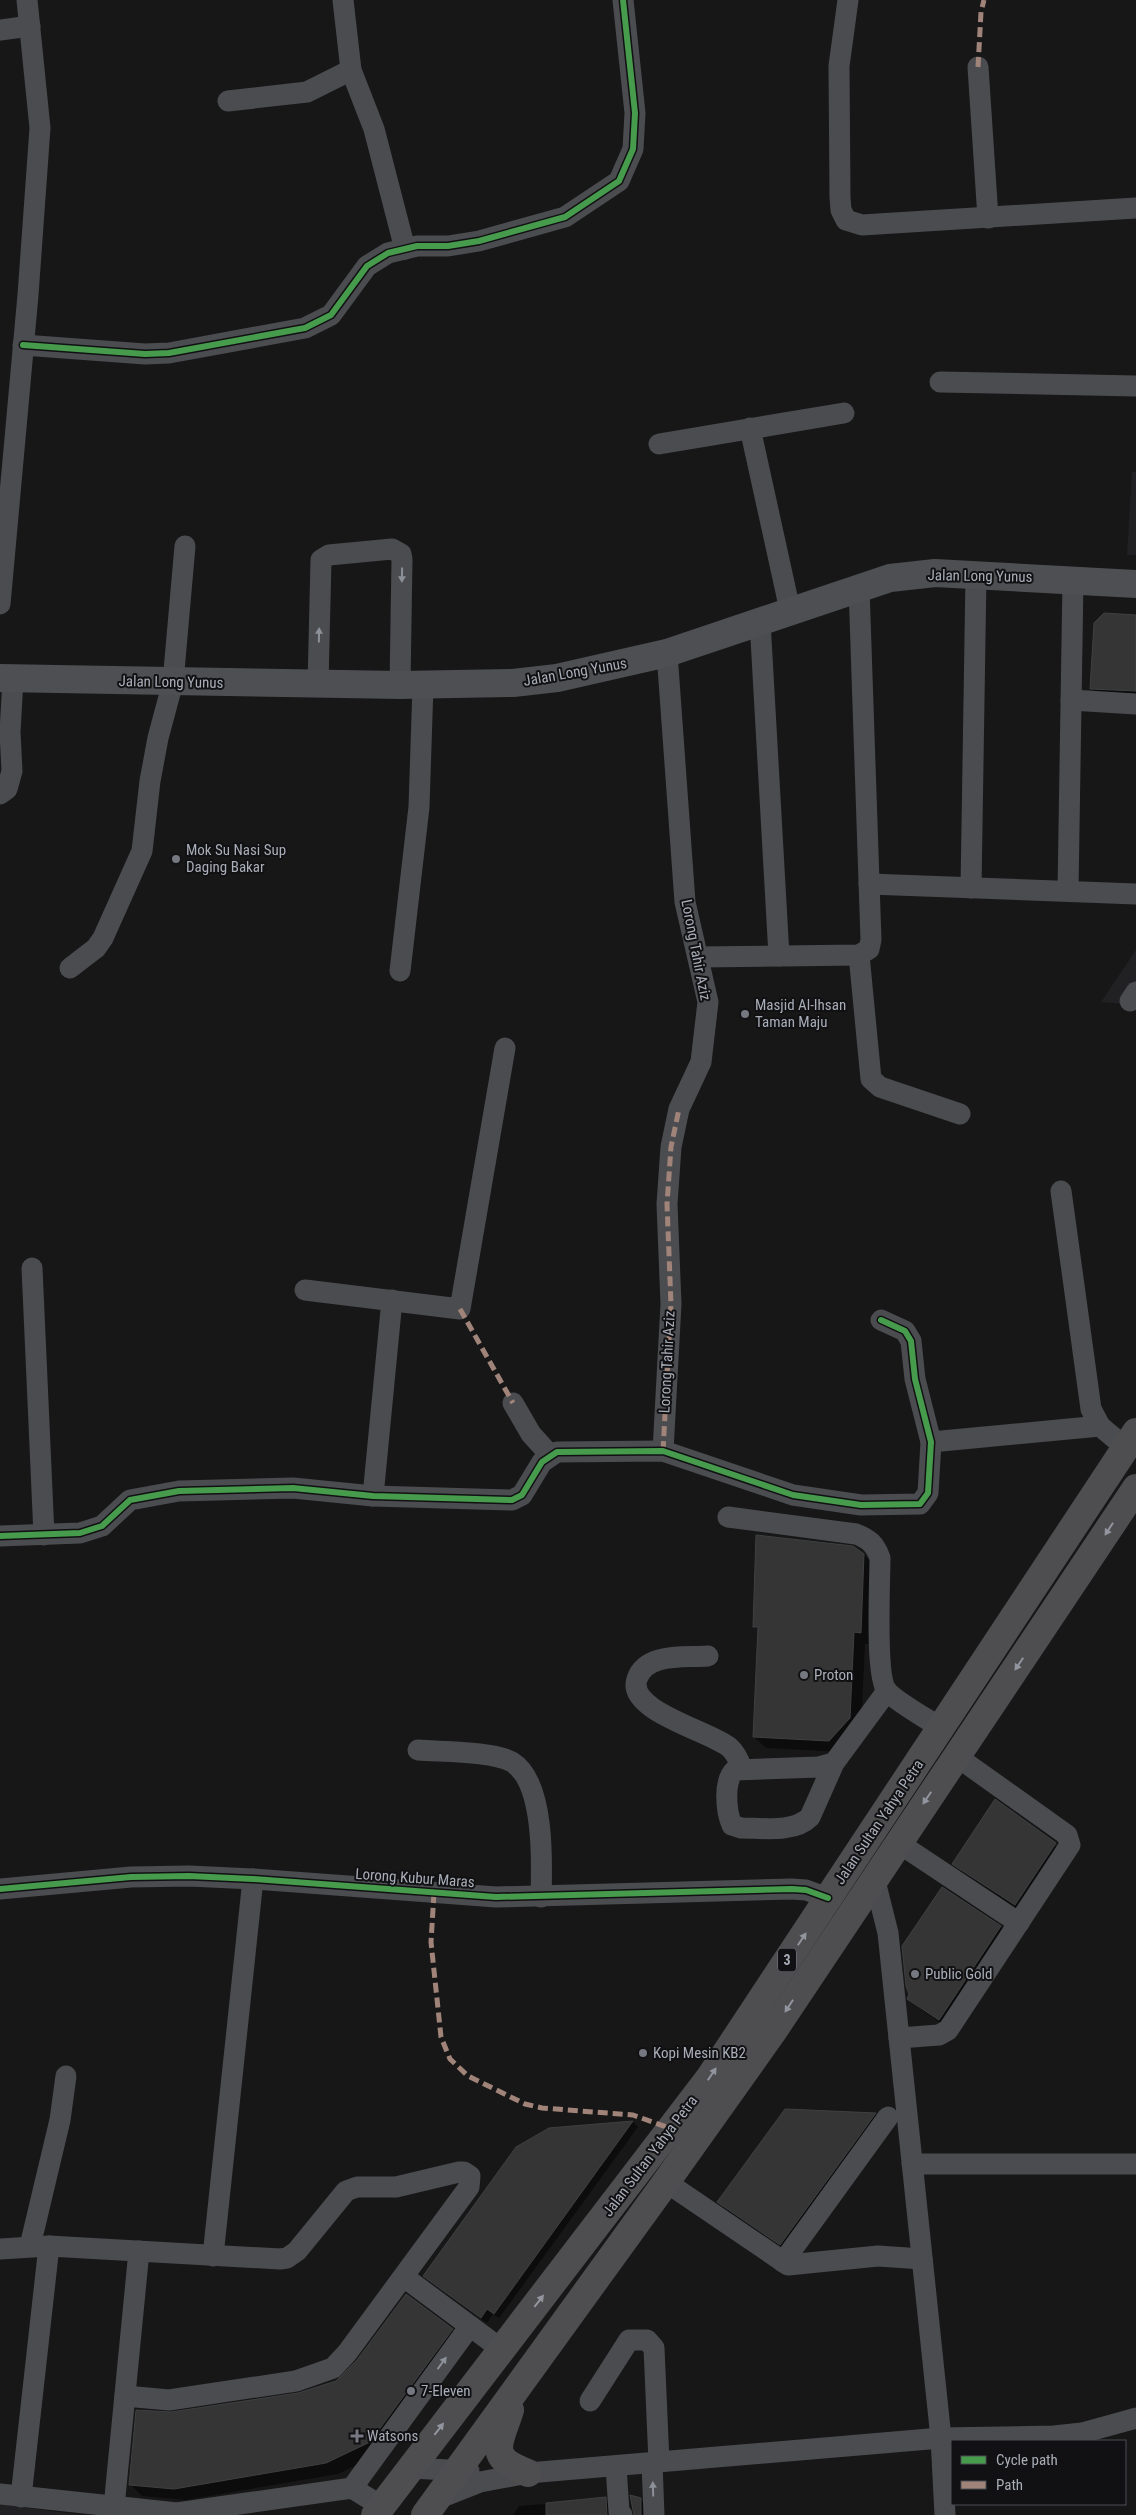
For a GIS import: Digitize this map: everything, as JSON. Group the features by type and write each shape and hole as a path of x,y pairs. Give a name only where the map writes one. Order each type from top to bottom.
{"highway":[{"name":"Jalan Sultan Yahya Petra","path":"378,2511 704,2084 1131,1440"},
{"name":"Jalan Sultan Yahya Petra","path":"431,2507 772,2033 897,1842 1056,1610 1136,1488"},
{"path":"517,2387 499,2445 499,2452 506,2464 528,2473"}],"main road":[{"name":"Jalan Long Yunus","path":"7,678 412,685 513,683 558,678 667,653 858,587 890,578 936,573 1136,584"}],"street":[{"path":"0,604 40,128 27,0"},
{"path":"343,0 351,70 374,129 405,249"},
{"path":"23,345 145,354 169,352 305,328 331,315 367,266 388,253 416,246 448,246 479,241 565,217 595,199 619,181 633,149 635,114 623,0"},
{"path":"848,0 839,66 840,197 843,215 851,224 988,218 1136,208"},
{"path":"0,30 30,26"},
{"path":"978,67 988,218"},
{"path":"228,101 307,92 351,70"},
{"path":"940,382 1136,386"},
{"path":"659,444 844,413"},
{"path":"750,428 790,610"},
{"path":"70,968 96,948 103,938 142,851 150,781 158,738 173,682 185,546"},
{"path":"318,684 321,560 329,555 392,549 401,554 412,685 418,807 400,971"},
{"path":"971,888 976,575"},
{"path":"1068,891 1073,580"},
{"path":"698,957 860,955 866,952 870,945 858,587"},
{"path":"760,621 779,956"},
{"name":"Lorong Tahir Aziz","path":"663,1451 671,1304 667,1204 671,1147 679,1110 701,1062 708,1008 685,902 667,653"},
{"path":"0,794 7,788 12,771 7,678"},
{"path":"1071,700 1136,704"},
{"path":"869,884 1136,894"},
{"path":"860,955 871,1079 880,1087 960,1114"},
{"path":"305,1290 460,1309 505,1048"},
{"path":"1061,1191 1091,1409 1100,1426"},
{"path":"32,1268 44,1535"},
{"path":"373,1496 392,1300"},
{"path":"0,1536 80,1533 102,1526 130,1500 179,1491 294,1488 373,1496 512,1500 522,1496 542,1462 550,1455 564,1451 663,1451 793,1496 861,1506 915,1506 924,1502 928,1493 930,1442 915,1379 911,1341 905,1331 882,1320"},
{"path":"513,1403 531,1434 550,1455"},
{"path":"930,1442 1100,1426 1131,1440"},
{"path":"728,1517 856,1534 868,1539 876,1547 880,1558 880,1656 887,1691 941,1728"},
{"path":"708,1656 652,1661 641,1669 636,1681 639,1695 645,1704 656,1711 717,1739 729,1747 738,1757 742,1769"},
{"path":"834,1763 819,1767 735,1770 729,1775 728,1781 729,1817 732,1824 741,1828 795,1827 804,1823 810,1817 834,1763 887,1691"},
{"path":"418,1750 494,1756 512,1762 525,1774 538,1814 542,1839 541,1897"},
{"path":"899,2038 940,2035 948,2030 1069,1849 1069,1838 956,1756"},
{"path":"897,1842 1019,1923"},
{"name":"Lorong Kubur Maras","path":"0,1889 131,1877 252,1879 496,1897 792,1889 806,1890 828,1898"},
{"path":"874,1877 888,1933 941,2438 945,2515"},
{"path":"213,2256 252,1879"},
{"path":"21,2497 39,2246 66,2076"},
{"path":"783,2262 888,2117"},
{"path":"912,2164 1136,2164"},
{"path":"0,2249 39,2246 274,2260 293,2256 346,2191 357,2188 396,2187 459,2172 464,2172 470,2176 469,2187 347,2353 333,2368 296,2381 169,2400 125,2396"},
{"path":"666,2182 783,2262 795,2266 878,2256 922,2258"},
{"path":"114,2507 139,2251"},
{"path":"404,2277 502,2349"},
{"path":"0,2494 178,2513 352,2488 470,2326"},
{"path":"590,2402 629,2340 647,2340 654,2348 654,2515"},
{"path":"431,2507 480,2482 528,2473 941,2438 1082,2433 1136,2418"},
{"path":"616,2466 619,2512 622,2515"},
{"path":"410,2468 528,2473"},
{"path":"352,2488 378,2511"}],"shaded area":[{"path":"1132,472 1136,472 1136,555 1127,555"},
{"path":"1136,950 1136,1005 1101,1002"},
{"path":"0,2504 79,2515 0,2515"}],"building":[{"path":"1104,613 1136,615 1136,691 1090,689 1094,623"},
{"name":"Proton","path":"756,1535 853,1546 864,1554 861,1633 854,1632 850,1718 829,1741 753,1737 758,1627 753,1627"},
{"path":"995,1799 1056,1843 1015,1905 952,1864"},
{"path":"942,1887 1001,1926 939,2020 907,1999 909,1994 906,1986 902,1946"},
{"path":"785,2109 876,2113 780,2245 717,2202"},
{"path":"633,2121 494,2314 487,2309 481,2318 423,2276 516,2147 549,2128"},
{"path":"406,2294 453,2329 370,2442 326,2463 174,2489 129,2485 136,2410 171,2412 298,2393 336,2381 357,2360"},
{"path":"630,2495 641,2498 641,2515 634,2515"},
{"path":"606,2497 607,2515 546,2515 546,2503"}],"marked path":[{"path":"978,67 981,12 984,0"},
{"path":"663,1451 671,1304 667,1204 671,1147 679,1109"},
{"path":"460,1309 513,1403"},
{"path":"434,1893 431,1942 441,2037 450,2059 468,2076 525,2104 542,2108 633,2115 672,2129"}],"cycle path":[{"path":"23,345 145,354 169,353 305,328 331,315 367,266 388,253 417,246 448,246 479,241 565,217 619,181 633,149 635,113 623,0"},
{"path":"0,1536 80,1533 102,1526 130,1500 179,1491 293,1488 373,1496 512,1500 522,1495 542,1462 557,1452 663,1451 793,1495 861,1505 920,1504 928,1493 931,1442 915,1379 911,1341 905,1331 881,1320"},
{"path":"0,1889 131,1877 189,1876 496,1897 792,1889 806,1890 828,1898"}],"place":[{"name":"Mok Su Nasi Sup Daging Bakar","path":"176,859"},
{"name":"Masjid Al-Ihsan Taman Maju","path":"745,1014"},
{"name":"Proton","path":"804,1675"},
{"name":"Public Gold","path":"915,1974"},
{"name":"Kopi Mesin KB2","path":"643,2053"},
{"name":"7-Eleven","path":"411,2391"},
{"name":"Watsons","path":"357,2436"}]}
